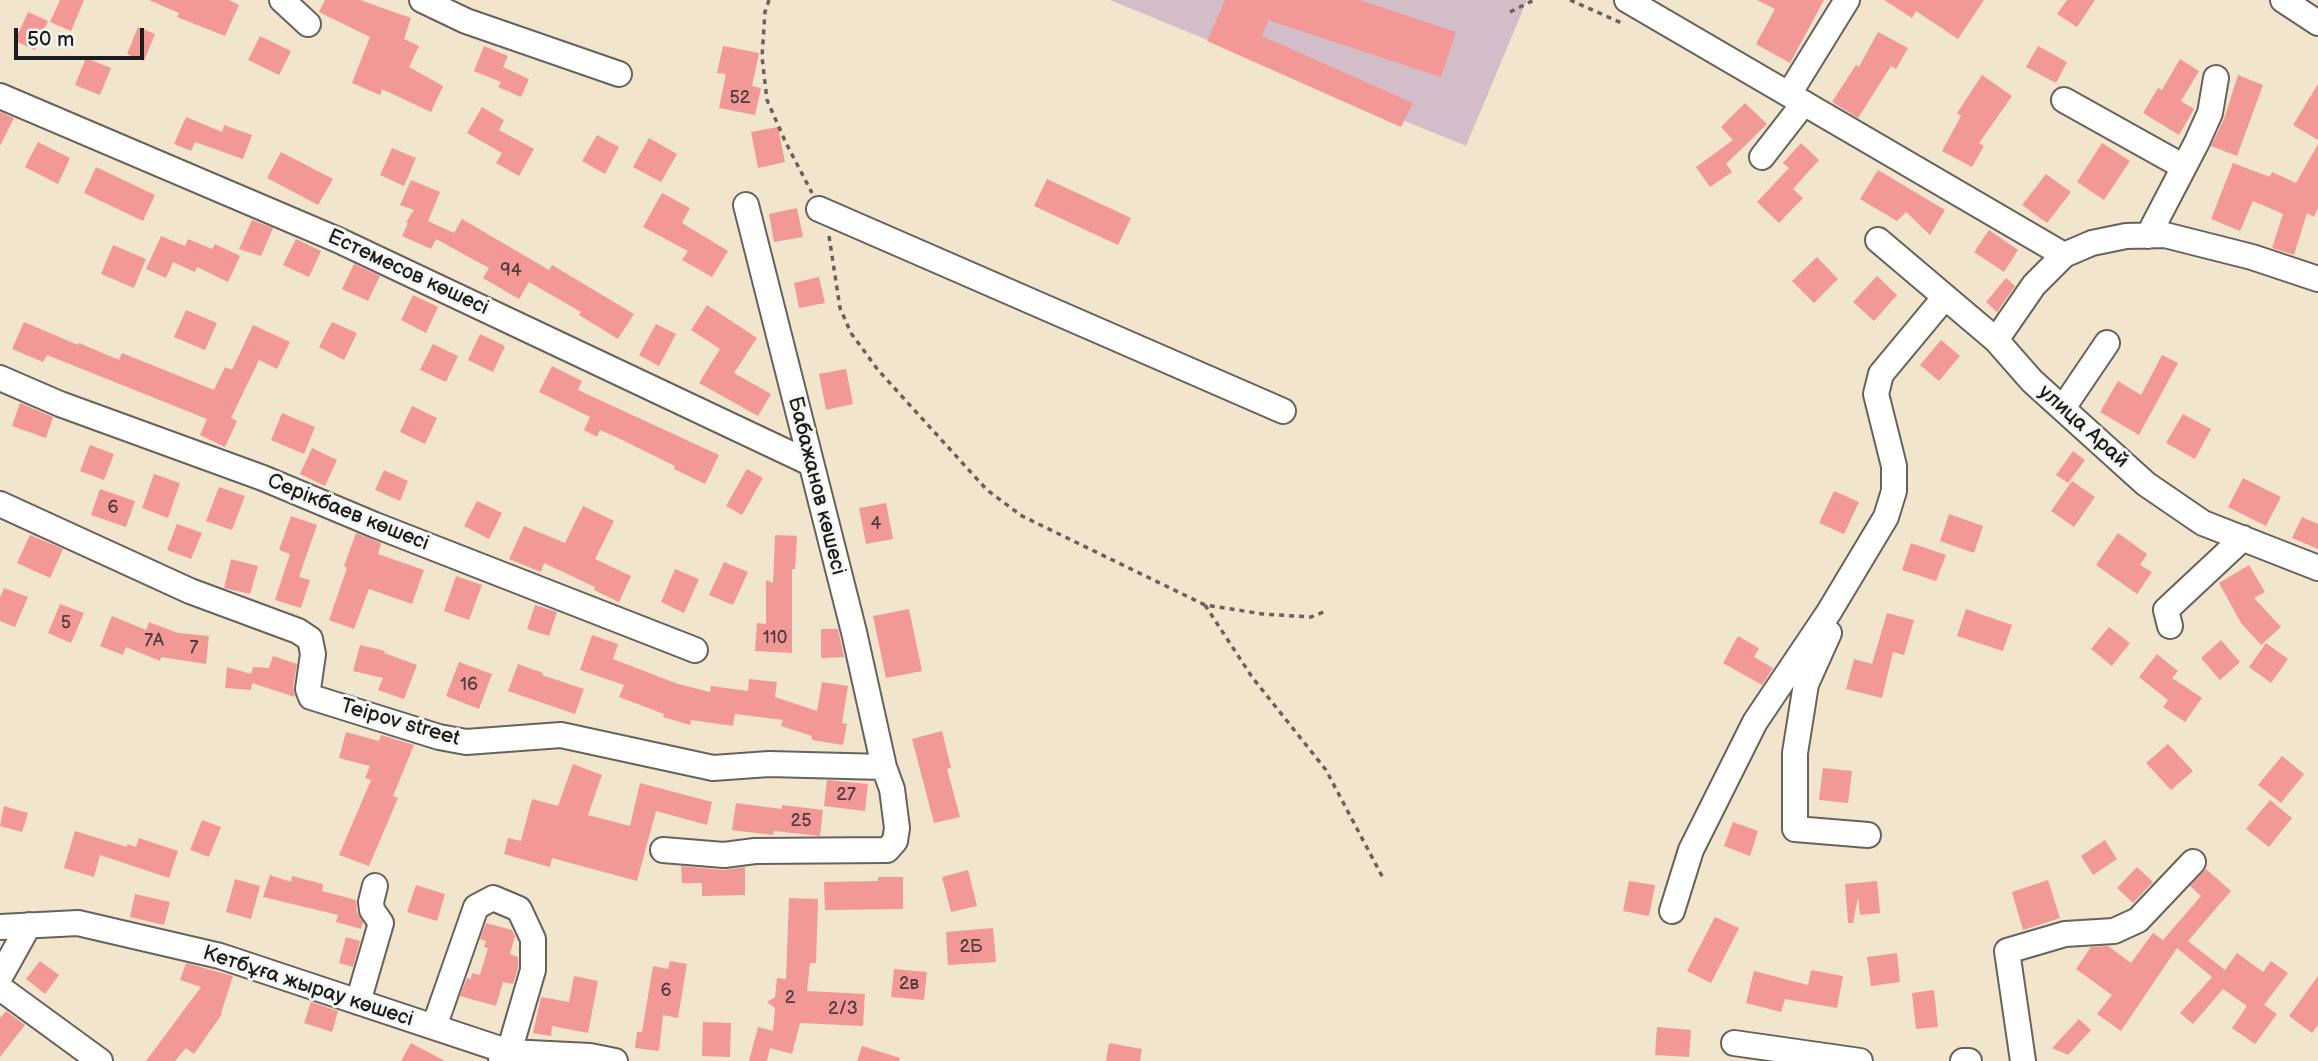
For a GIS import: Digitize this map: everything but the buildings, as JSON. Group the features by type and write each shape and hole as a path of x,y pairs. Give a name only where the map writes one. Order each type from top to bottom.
{"street":[{"path":"282,0 308,24"},
{"path":"422,0 466,20 619,74"},
{"path":"1762,157 1797,98 1847,0"},
{"path":"2283,0 2318,23"},
{"path":"1652,7 1797,98 2064,255"},
{"path":"2148,236 2210,113 2216,78"},
{"name":"Естемесов көшесі","path":"0,96 338,240 810,463"},
{"path":"2064,100 2184,167"},
{"name":"Бабажанов көшесі","path":"663,850 724,855 755,850 887,849 895,841 897,828 892,789 884,767 854,632 746,205"},
{"path":"819,209 1283,411"},
{"path":"1996,340 2034,285 2064,255 2092,243 2126,236 2165,235 2252,257 2318,279"},
{"name":"улица Арай","path":"1878,240 1996,340 2032,380 2146,484 2203,523 2318,568"},
{"path":"1672,911 1690,850 1755,722 1829,612 1886,517 1894,491 1894,466 1877,394 1881,374 1945,297"},
{"path":"2063,408 2107,343"},
{"name":"Серікбаев көшесі","path":"0,377 60,404 263,478 375,525 695,650"},
{"name":"Teipov street","path":"0,504 190,591 298,631 310,639 313,654 308,690 311,697 439,737 466,742 562,735 713,768 769,764 884,767"},
{"path":"2170,625 2166,610 2243,538"},
{"path":"1829,612 1832,627 1806,684 1796,753 1795,829 1868,835"},
{"path":"2023,1061 2007,951 2065,934 2114,931 2138,920 2193,862"},
{"path":"358,1002 381,923 372,911 375,886"},
{"path":"434,1027 476,907 493,898 519,909 533,939 533,970 505,1056"},
{"name":"Кетбұға жырау көшесі","path":"0,927 78,923 220,956 434,1027 505,1056 590,1056 615,1061"},
{"path":"0,977 29,925"},
{"path":"0,988 100,1061"},
{"path":"1734,1043 1860,1061"},
{"path":"1963,1061 1969,1061"}],"path":[{"path":"769,0 765,12 762,57 767,100 819,209 829,237 840,308 851,333 877,370 987,490 1021,516 1205,605 1263,614 1311,617 1326,611"},
{"path":"1510,12 1534,0"},
{"path":"1205,605 1252,677 1326,770 1383,878"}],"shaded area":[{"path":"1110,0 1527,0 1466,146"}]}
